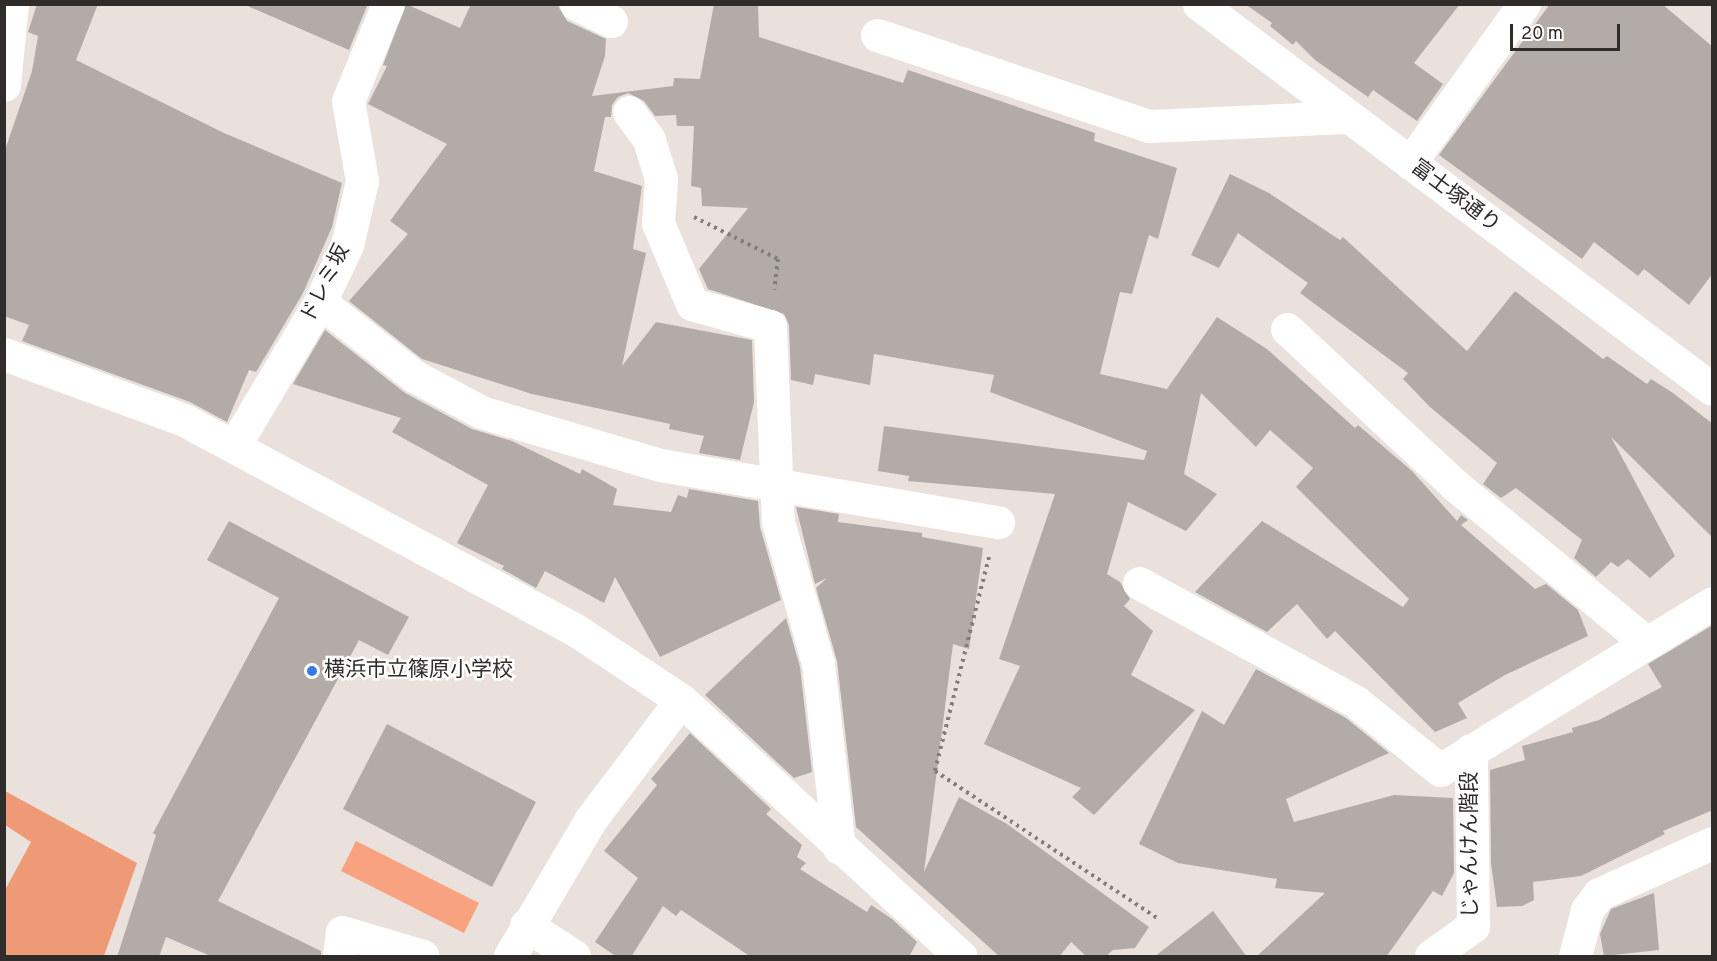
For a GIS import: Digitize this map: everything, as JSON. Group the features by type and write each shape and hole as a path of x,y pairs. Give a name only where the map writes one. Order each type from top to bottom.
{"street":[{"path":"4,85 12,4"},
{"name":"ドレミ坂","path":"234,446 320,302 347,245 362,181 348,101 388,4"},
{"path":"576,4 611,21"},
{"name":"富士塚通り","path":"1199,4 1713,389"},
{"path":"1410,163 1524,4"},
{"path":"877,34 1149,126 1350,117"},
{"path":"629,112 649,140 661,179 658,223 692,304 771,326 778,522 818,663 839,848"},
{"path":"320,302 414,376 481,412 660,465 998,522"},
{"path":"1287,328 1456,486 1646,642"},
{"path":"4,354 184,420 574,629 681,700 947,952"},
{"path":"1139,583 1356,702 1440,770 1713,603"},
{"path":"510,957 526,925 591,819 681,700"},
{"name":"じゃんけん階段","path":"1431,957 1473,926 1472,750"},
{"path":"1578,944 1587,910 1599,894 1713,843"},
{"path":"526,925 574,957"},
{"path":"339,957 342,932 423,957"}],"path":[{"path":"660,200 778,259"},
{"path":"998,522 935,771 1159,920"}],"shaded area":[{"path":"5,791 137,863 104,956 5,956 5,890 31,842 5,825"},
{"path":"356,841 479,903 464,933 341,871"}],"building":[{"path":"37,4 98,4 76,60 224,133 342,183 332,227 303,293 256,372 249,370 227,422 190,402 22,341 29,325 4,316 4,153 32,71 38,36 28,32"},
{"path":"243,4 363,4 367,6 349,50"},
{"path":"406,4 460,28 471,4 557,4 567,21 606,39 605,56 592,96 673,86 674,78 700,79 714,4 758,4 759,37 903,83 908,70 1095,133 1094,141 1177,168 1158,239 1149,235 1132,294 1120,292 1100,374 1167,389 1217,317 1267,349 1355,428 1358,425 1412,471 1457,521 1461,515 1468,520 1461,525 1535,589 1546,584 1578,610 1588,636 1505,675 1458,703 1467,718 1435,732 1335,631 1327,639 1297,604 1267,632 1195,592 1262,521 1403,607 1409,599 1296,487 1313,468 1270,430 1256,447 1201,393 1184,474 1217,494 1186,531 1128,502 1107,574 1120,582 1130,599 1124,606 1153,631 1131,675 1195,710 1094,815 1072,797 1081,788 984,744 1020,666 999,659 1055,494 908,481 909,476 878,471 884,426 1144,460 1147,451 990,392 994,375 874,354 870,385 815,374 813,385 791,380 789,325 784,314 708,289 699,269 748,208 702,206 701,188 691,186 694,126 677,126 676,115 655,116 644,101 628,93 618,97 612,105 611,117 605,117 594,171 642,186 633,249 646,253 622,366 656,322 752,340 754,402 740,460 699,453 704,436 669,429 670,424 532,394 422,359 349,301 408,234 390,221 447,144 368,104 387,66 383,65"},
{"path":"1245,4 1460,4 1414,63 1443,84 1417,121 1373,90 1368,97 1315,60 1296,41 1293,45 1270,26 1272,23"},
{"path":"1550,4 1662,4 1713,47 1713,273 1689,305 1644,269 1638,276 1594,242 1582,259 1439,155"},
{"path":"1230,174 1269,193 1340,240 1343,237 1467,351 1515,291 1603,359 1607,356 1647,384 1651,379 1673,393 1713,424 1713,538 1611,437 1675,556 1650,578 1628,559 1618,567 1611,562 1596,577 1574,558 1582,540 1516,488 1501,498 1483,484 1497,463 1430,407 1403,379 1408,373 1300,293 1308,283 1238,233 1219,268 1191,255"},
{"path":"325,330 405,393 472,429 512,441 580,474 582,469 617,489 613,505 671,512 678,495 687,498 689,489 758,501 760,527 781,600 660,657 615,577 604,603 545,571 536,588 502,569 504,566 457,543 488,485 392,432 401,418 293,384"},
{"path":"796,507 839,514 838,522 922,533 922,537 983,548 969,649 953,644 924,872 959,797 1007,824 1149,927 1135,948 1113,950 1105,957 1087,957 1071,942 1059,957 1000,957 856,827 837,661 816,588 827,578 815,584"},
{"path":"229,521 409,617 388,655 359,640 218,901 321,951 321,957 213,957 166,937 159,957 117,957 156,835 153,833 279,598 207,560"},
{"path":"786,618 800,667 812,772 794,778 705,695"},
{"path":"1713,625 1713,810 1663,831 1665,834 1581,876 1533,882 1534,900 1522,906 1497,907 1491,863 1490,770 1525,760 1522,746 1573,732 1572,728 1599,720 1662,687 1648,664"},
{"path":"1256,669 1346,718 1389,753 1286,799 1294,822 1394,795 1453,798 1454,873 1442,896 1433,891 1386,957 1256,957 1325,893 1275,888 1277,879 1178,863 1139,844 1202,711 1224,725"},
{"path":"387,724 536,802 492,887 343,809"},
{"path":"690,733 771,809 766,814 802,845 797,857 806,863 800,869 867,912 871,905 892,919 917,942 909,957 751,957 681,910 676,916 663,906 631,957 617,957 595,942 638,878 604,851 657,785 651,779"},
{"path":"1654,893 1659,950 1604,956 1600,934 1611,909"},
{"path":"1213,911 1247,957 1154,957"}],"place":[{"name":"横浜市立篠原小学校","path":"312,671"}]}
